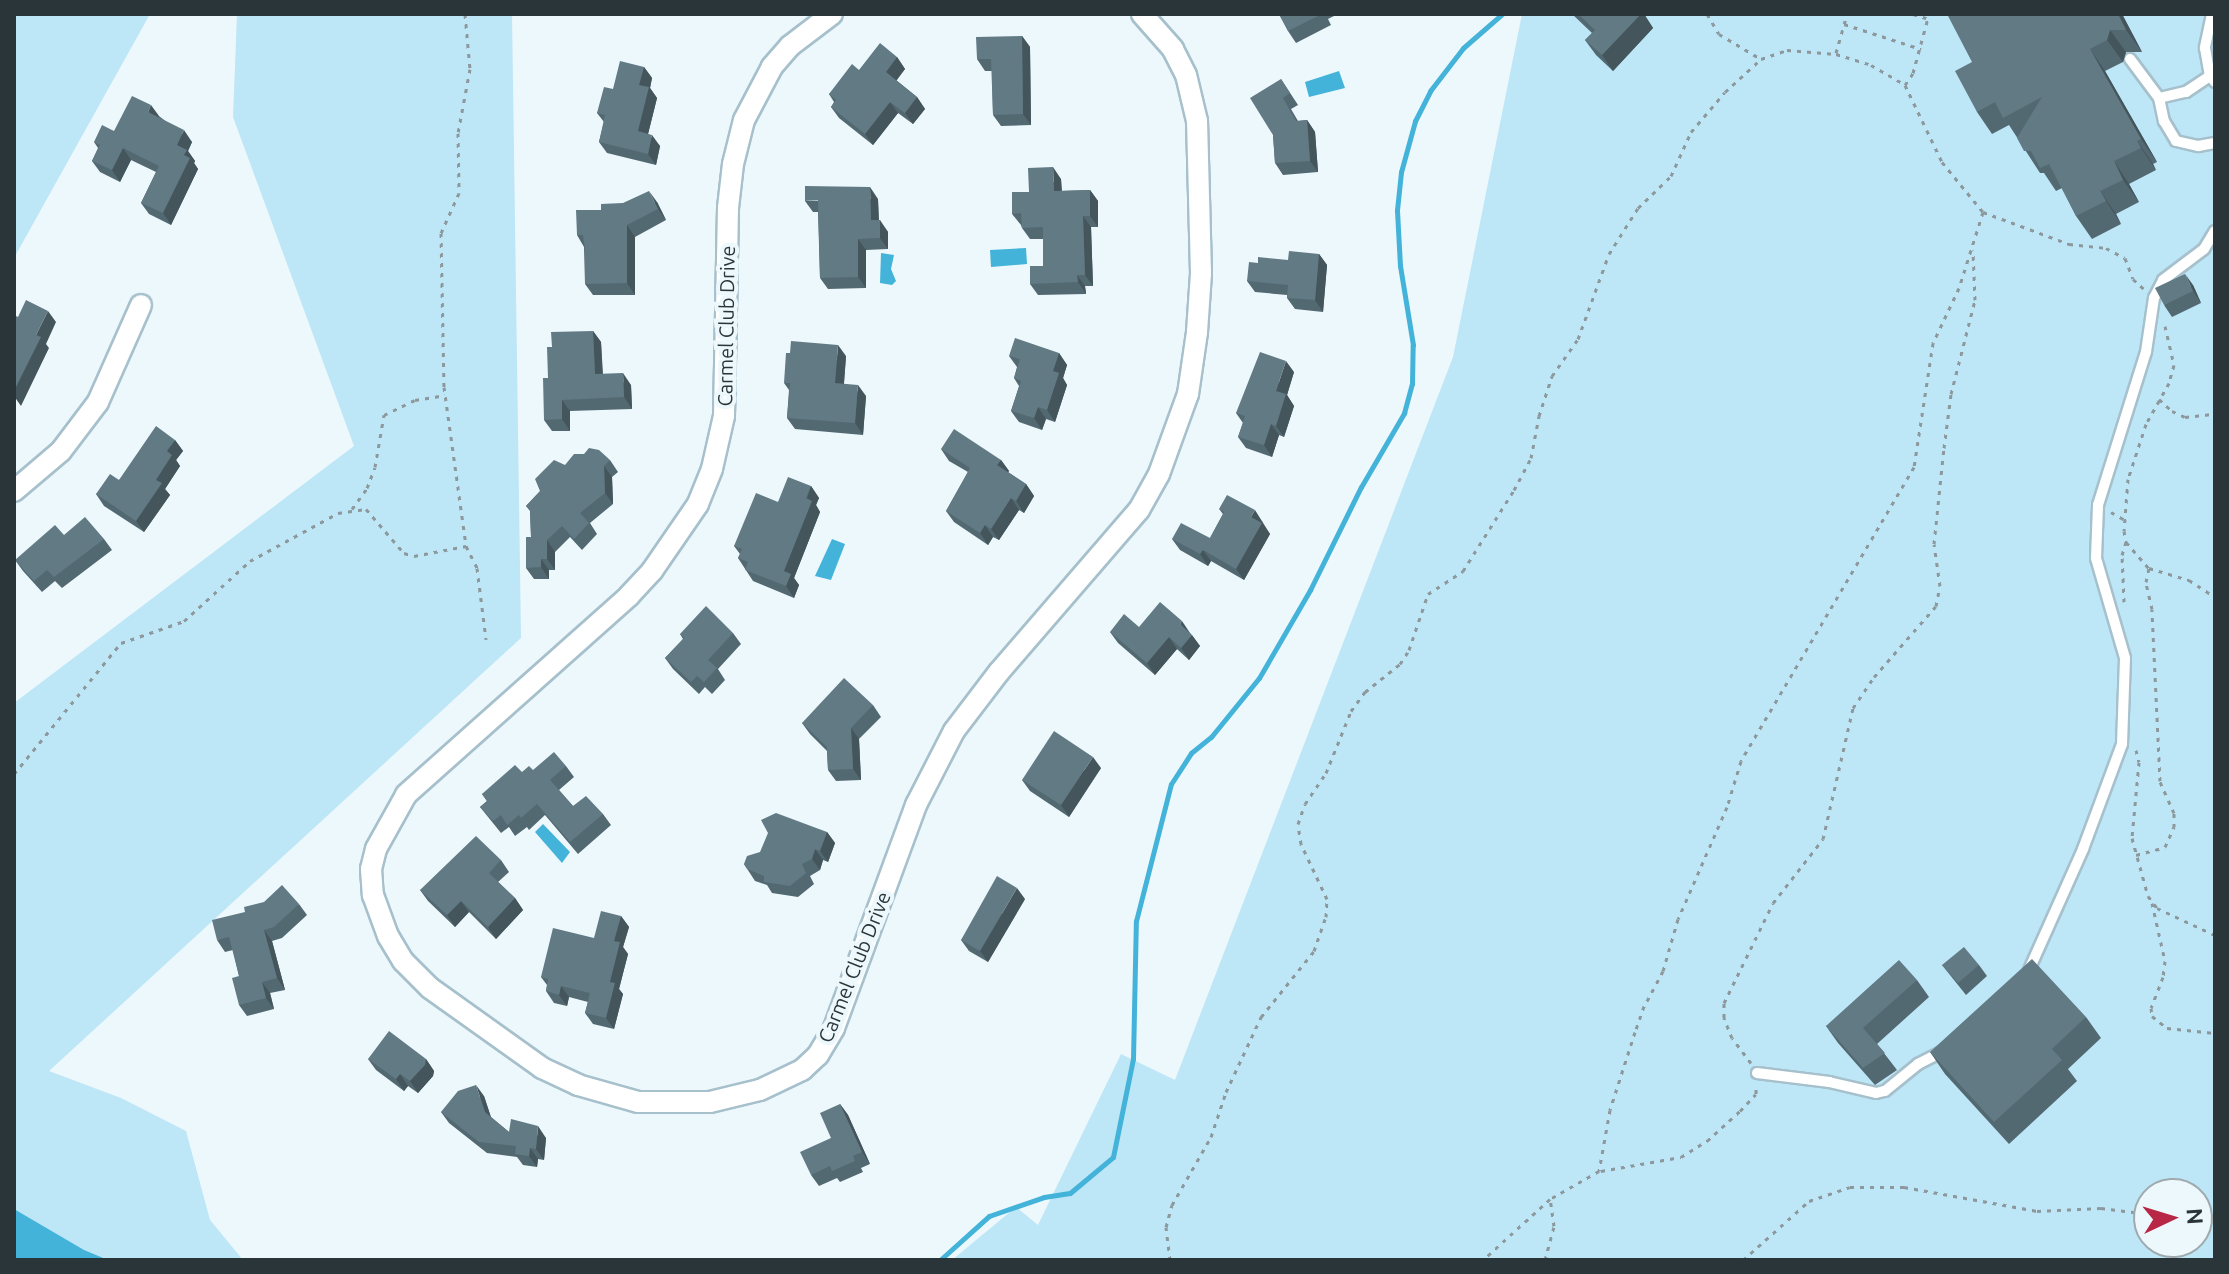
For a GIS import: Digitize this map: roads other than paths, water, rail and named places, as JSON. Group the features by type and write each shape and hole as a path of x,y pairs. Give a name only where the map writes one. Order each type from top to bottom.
{"street":[{"name":"Carmel Club Drive","path":"832,14 790,46 772,67 744,120 733,164 728,208 724,416 712,469 698,504 652,571 629,596 406,795 376,849 371,869 373,895 388,936 403,961 430,988 542,1068 578,1085 638,1102 710,1102 760,1090 802,1070 818,1055 834,1028 916,805 954,731 999,672 1139,510 1159,474 1188,394 1197,332 1201,273 1197,121 1186,75 1173,49 1142,14"},
{"path":"14,491 61,451 98,402 141,305"}],"lane":[{"path":"2159,98 2186,92 2212,79 2205,48 2212,14"},
{"path":"2130,59 2159,98 2164,121 2176,141 2198,146 2215,143"},
{"path":"2026,976 2116,764 2125,720 2125,658 2096,558 2098,505 2146,352 2154,298 2163,280 2204,249 2215,231"},
{"path":"1757,1073 1829,1082 1876,1093 1885,1091 1918,1064 1955,1044"}],"water":[{"path":"1339,71 1345,88 1309,97 1305,82"},
{"path":"1026,248 1027,264 991,267 990,250"},
{"path":"881,253 894,255 891,269 896,281 892,285 880,283"},
{"path":"832,539 845,544 831,580 815,576"},
{"path":"543,824 570,852 562,863 535,832"},
{"path":"14,1209 84,1250 108,1260 14,1260"}],"waterway":[{"path":"940,1260 989,1216 1044,1197 1070,1193 1113,1157 1133,1059 1136,921 1171,784 1191,753 1211,737 1259,678 1310,590 1361,487 1404,413 1412,384 1413,345 1400,266 1397,210 1401,172 1415,121 1430,91 1463,48 1502,14"}]}
